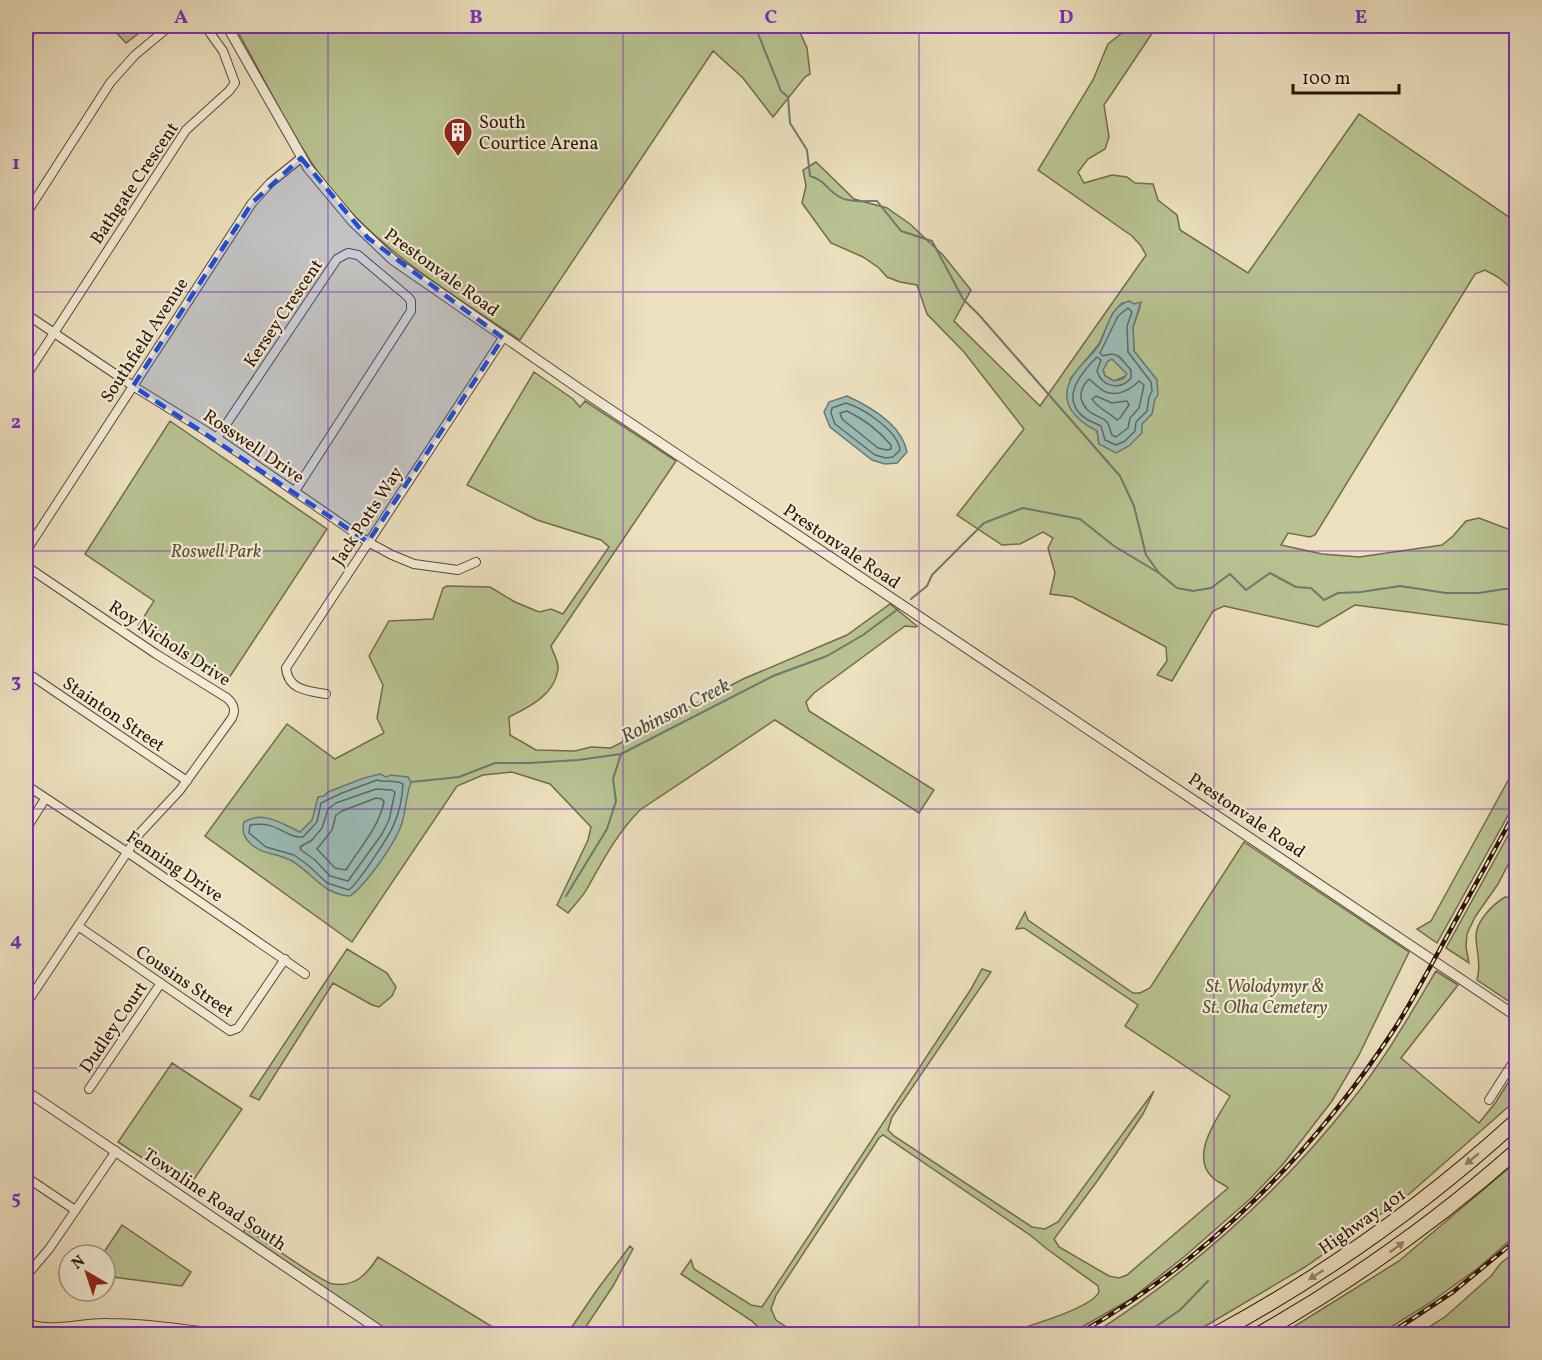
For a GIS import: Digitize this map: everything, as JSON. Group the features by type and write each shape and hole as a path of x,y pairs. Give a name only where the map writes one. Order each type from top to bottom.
{"highway":[{"name":"Highway 401","path":"1216,1335 1299,1286 1380,1233 1437,1189 1516,1121"},
{"path":"1260,1335 1370,1266 1479,1184 1516,1151"}],"street":[{"path":"26,37 35,26"},
{"path":"26,214 110,83 135,55 170,26"},
{"name":"Bathgate Crescent","path":"53,333 186,130 235,83 223,51 205,26"},
{"name":"Prestonvale Road","path":"227,26 301,158 336,203 393,260 503,338 1516,1016"},
{"name":"Southfield Avenue","path":"26,551 252,203 270,183 301,158"},
{"name":"Kersey Crescent","path":"217,438 337,260 348,252 358,255 408,297 411,301 411,311 295,491"},
{"name":"Rosswell Drive","path":"26,314 133,386 217,438 368,542 414,564 458,570 476,562"},
{"path":"26,376 53,333"},
{"name":"Jack Potts Way","path":"326,694 304,691 294,685 287,677 286,668 503,338"},
{"name":"Roy Nichols Drive","path":"26,566 156,654 227,698 233,704 234,711 232,718 187,781 140,833 26,1004"},
{"name":"Stainton Street","path":"26,672 187,781"},
{"name":"Fenning Drive","path":"26,785 305,974"},
{"path":"26,829 45,799"},
{"name":"Cousins Street","path":"78,926 230,1031 238,1028 285,959"},
{"name":"Dudley Court","path":"89,1089 161,983"},
{"path":"1490,1100 1516,1058"},
{"name":"Townline Road South","path":"26,1091 385,1335"},
{"path":"26,1276 49,1249 116,1151"},
{"path":"26,1177 75,1210"},
{"path":"26,1323 56,1328 106,1323 151,1325 223,1335"},
{"path":"367,1335 372,1326"}],"highlighted area":[{"path":"301,158 368,238 503,338 368,542 133,386 252,203"}],"green space":[{"path":"110,26 148,26 126,43"},
{"path":"249,26 797,26 807,48 810,74 805,77 773,117 743,78 713,51 520,340 412,266 387,246 340,201 298,141 238,32"},
{"path":"1131,26 1157,26 1104,105 1109,137 1105,149 1088,159 1078,172 1084,183 1112,175 1127,177 1135,183 1153,184 1158,200 1177,215 1180,230 1248,273 1359,114 1516,222 1516,292 1498,277 1485,270 1475,274 1315,535 1310,537 1288,533 1281,545 1322,554 1359,557 1442,545 1466,521 1479,518 1516,532 1516,626 1355,605 1318,627 1224,606 1213,611 1172,681 1157,675 1167,661 1166,647 1073,597 1050,594 1055,573 1048,548 1053,538 1043,532 1020,544 1002,545 957,515 1024,429 964,352 927,314 917,285 887,277 863,257 831,243 802,203 806,186 803,170 816,162 854,199 887,208 910,224 943,255 971,290 954,321 1040,406 1146,255 1132,236 1038,170 1093,80 1108,44","holes":["1122,303 1140,307 1133,327 1134,351 1157,380 1152,414 1142,424 1099,444 1097,431 1070,379 1099,344 1113,313"]},
{"path":"1112,359 1128,375 1114,381 1105,376 1103,370 1108,361"},
{"path":"534,372 573,399 580,407 585,401 676,461 551,646 558,666 556,678 540,699 509,717 510,735 536,750 575,751 591,747 611,748 743,679 847,635 890,604 917,626 905,626 814,693 806,702 809,711 934,790 919,813 775,720 640,810 618,837 586,891 568,913 557,905 588,840 591,827 550,784 512,772 483,775 457,786 352,942 205,836 287,724 335,759 384,733 377,718 383,685 369,656 389,621 433,619 443,588 447,586 490,587 515,602 539,612 551,609 563,614 609,547 601,540 537,520 467,485"},
{"name":"Roswell Park","path":"170,421 327,529 225,684 136,629 154,601 85,554"},
{"path":"1516,766 1516,801 1437,943 1417,929 1431,921"},
{"path":"1516,821 1516,849 1498,884 1475,917 1467,934 1466,947 1469,963 1446,948"},
{"name":"St. Wolodymyr & St. Olha Cemetery","path":"1244,842 1409,952 1359,1055 1332,1101 1284,1163 1250,1199 1185,1256 1131,1299 1069,1334 1004,1334 1084,1305 1099,1292 1098,1286 1030,1235 883,1135 776,1295 771,1309 776,1320 797,1334 771,1332 756,1334 758,1327 752,1321 681,1274 691,1260 694,1269 751,1305 762,1307 982,969 991,972 892,1117 888,1130 1032,1227 1045,1229 1058,1222 1154,1091 1143,1114 1054,1239 1059,1247 1109,1276 1119,1278 1127,1275 1228,1188 1213,1178 1206,1169 1204,1148 1213,1125 1230,1096 1125,1026 1138,1005 1024,928 1016,929 1025,912 1028,920 1133,993 1140,993 1150,988"},
{"path":"1505,897 1516,899 1516,1006 1477,980 1479,964 1476,932 1478,926 1490,909"},
{"path":"347,949 387,973 396,987 392,996 379,1007 333,983 259,1100 250,1096"},
{"path":"1436,971 1458,985 1401,1058 1479,1123 1496,1102 1516,1070 1516,1100 1408,1195 1305,1267 1192,1334 1093,1334 1165,1284 1199,1256 1232,1228 1295,1167 1364,1085"},
{"path":"172,1063 242,1109 188,1188 118,1142"},
{"path":"1516,1162 1516,1235 1477,1269 1380,1334 1282,1334 1399,1261"},
{"path":"122,1225 191,1272 182,1286 117,1278 117,1243 110,1243"},
{"path":"246,1228 333,1284 348,1283 360,1278 378,1257 504,1334 392,1334 243,1232"},
{"path":"630,1246 633,1249 613,1286 581,1334 567,1334 597,1290"},
{"path":"1516,1251 1516,1334 1418,1334 1445,1317"}],"water":[{"path":"1129,301 1134,304 1141,302 1133,327 1134,351 1157,380 1158,395 1152,414 1142,424 1142,433 1129,446 1116,453 1099,444 1097,431 1072,411 1068,404 1067,389 1073,376 1099,345 1113,313","holes":["1112,359 1127,374 1123,379 1114,381 1105,376 1103,370 1108,361"]},
{"path":"847,396 875,411 899,433 907,452 897,463 885,464 872,460 830,427 824,412 829,402"},
{"path":"380,774 386,777 391,775 408,777 411,782 403,818 394,841 380,862 364,883 350,896 332,892 300,866 281,856 260,850 244,836 244,822 259,817 280,822 300,832 312,820 318,797 364,778"}],"waterway":[{"path":"755,26 781,91 788,97 790,123 807,150 810,176 847,200 877,201 901,231 932,241 963,299 1120,476 1134,506 1146,555 1159,573"},
{"name":"Robinson Creek","path":"911,599 927,586 932,575 984,523 1023,508 1080,519 1114,546 1159,573 1177,588 1193,591 1211,588 1230,574 1246,590 1270,573 1296,587 1311,588 1324,600 1338,593 1400,586 1446,593 1479,593 1516,589"},
{"name":"Robinson Creek","path":"411,782 459,777 495,763 578,760 621,754 773,676 827,656 863,635 898,609"},
{"path":"566,896 607,829 616,801 613,779 621,754"},
{"path":"1145,1334 1180,1310 1208,1281"}],"railway":[{"path":"1078,1334 1171,1273 1214,1238 1293,1160 1329,1118 1401,1019 1516,810"},
{"path":"1389,1334 1453,1292 1516,1240"}],"place":[{"name":"South Courtice Arena","path":"458,158"}]}
